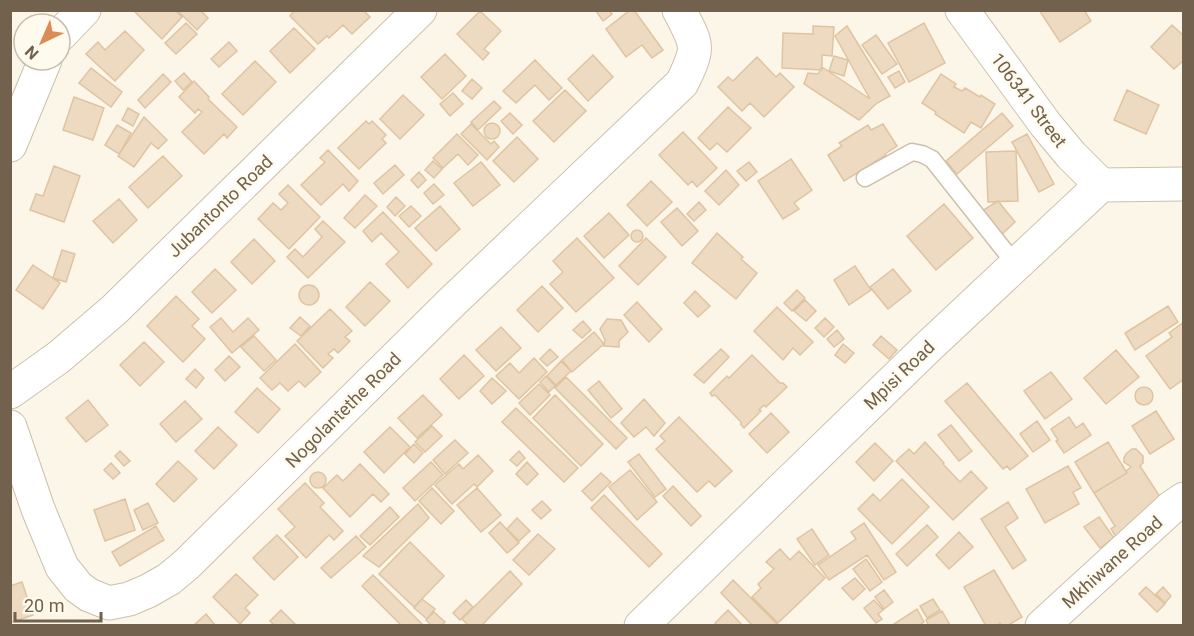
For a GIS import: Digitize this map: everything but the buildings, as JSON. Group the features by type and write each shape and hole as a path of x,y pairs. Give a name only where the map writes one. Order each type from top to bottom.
{"street":[{"path":"72,22 84,10"},
{"name":"Jubantonto Road","path":"10,392 59,357 114,310 420,10"},
{"name":"106341 Street","path":"962,10 1046,125 1071,155 1101,185"},
{"name":"Nogolantethe Road","path":"10,427 38,509 62,567 78,587 88,595 109,603 129,599 169,579 682,83 695,50 686,24"},
{"path":"10,145 40,72"},
{"path":"1101,185 1184,184"},
{"name":"Mpisi Road","path":"641,626 927,348 1101,185"},
{"name":"Mkhiwane Road","path":"1042,626 1172,507 1184,500"}],"lane":[{"path":"865,178 912,152 932,159 1016,265"}]}
